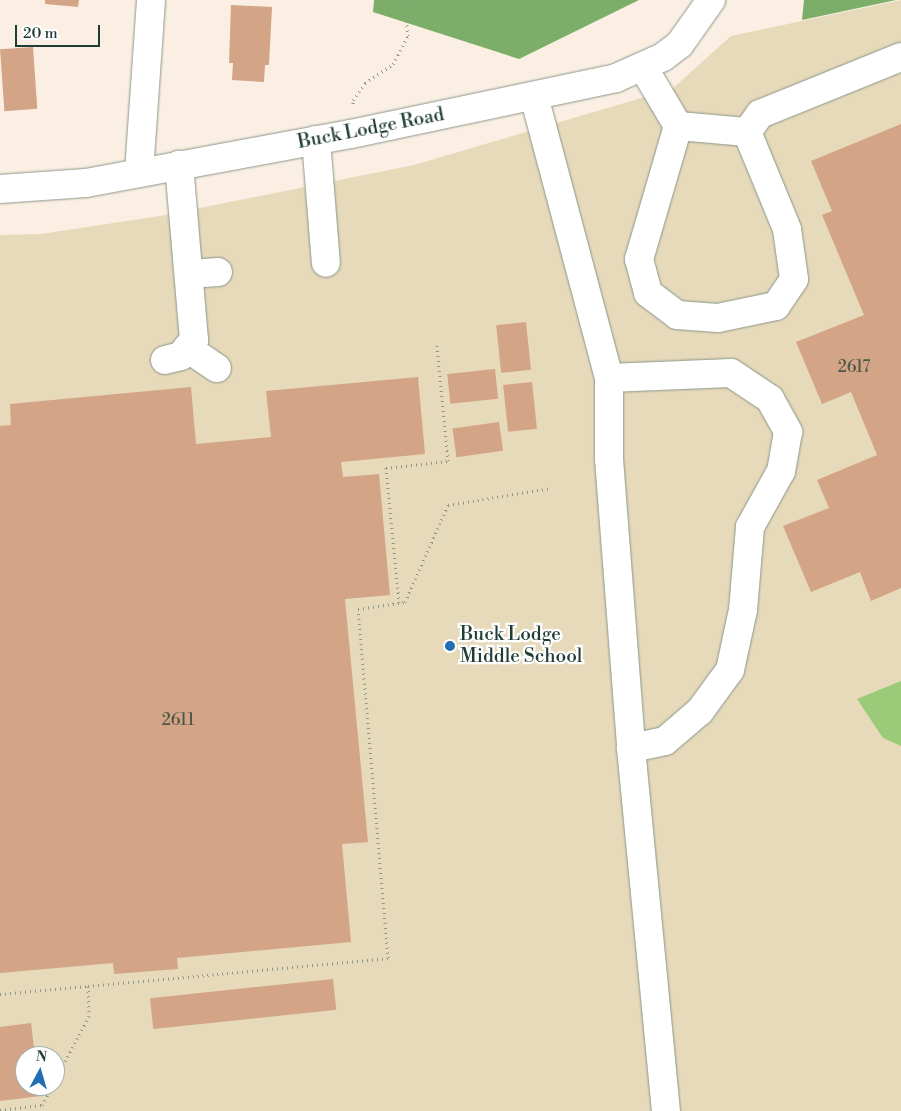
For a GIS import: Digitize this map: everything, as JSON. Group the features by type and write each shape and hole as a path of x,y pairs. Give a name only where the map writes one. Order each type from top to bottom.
{"street":[{"path":"139,172 151,0"},
{"name":"Buck Lodge Road","path":"0,189 86,182 351,134 616,78 663,57 680,44 710,0"},
{"path":"747,132 760,114 901,57"},
{"path":"643,67 678,126 638,259 648,293 677,315 718,318 776,306 794,279 788,229 747,132"},
{"path":"534,96 609,378 609,459 631,748 666,1111"},
{"path":"678,126 747,132"},
{"path":"316,140 326,263"},
{"path":"179,165 190,274 194,340 176,354 217,368"},
{"path":"190,274 218,272"},
{"path":"609,378 731,373 770,399 788,432 781,471 750,527 743,610 730,670 700,711 664,740 631,748"}],"path":[{"path":"351,134 353,100 365,83 393,64 408,36 404,0"},
{"path":"399,603 386,468 448,461 437,346"},
{"path":"0,994 388,958 358,609 405,602 448,505 550,488"},
{"path":"65,1061 89,1016 88,986"},
{"path":"0,1110 42,1105 47,1096"}],"shaded area":[{"name":"Buck Lodge Middle School","path":"901,0 901,1111 0,1111 0,235 41,234 160,216 414,165 672,89 731,36"}],"green space":[{"path":"374,0 639,0 519,59 373,12"},
{"path":"804,0 896,0 802,20"},
{"path":"901,681 901,746 883,738 857,699"}],"building":[{"path":"45,0 79,0 78,7 45,4"},
{"path":"231,5 272,7 269,65 265,65 264,82 232,80 233,63 229,63"},
{"path":"33,47 37,109 4,111 0,49"},
{"path":"901,124 901,588 871,601 860,572 811,592 783,526 829,508 817,480 877,455 851,392 822,404 796,342 864,315 822,215 832,211 811,161"},
{"path":"526,322 531,370 501,373 496,325"},
{"path":"495,369 498,399 450,404 447,374"},
{"path":"418,377 425,454 341,462 343,477 379,474 390,595 345,599 368,842 342,844 351,942 177,958 178,969 114,974 113,963 0,973 0,426 11,425 10,404 191,387 196,444 271,437 266,391"},
{"path":"532,382 537,429 508,432 503,385"},
{"path":"499,422 503,451 456,457 452,429"},
{"path":"333,979 336,1010 153,1029 150,998"},
{"path":"31,1023 34,1046 15,1046 15,1096 41,1096 0,1101 0,1027"}],"place":[{"name":"Buck Lodge Middle School","path":"450,646"}]}
